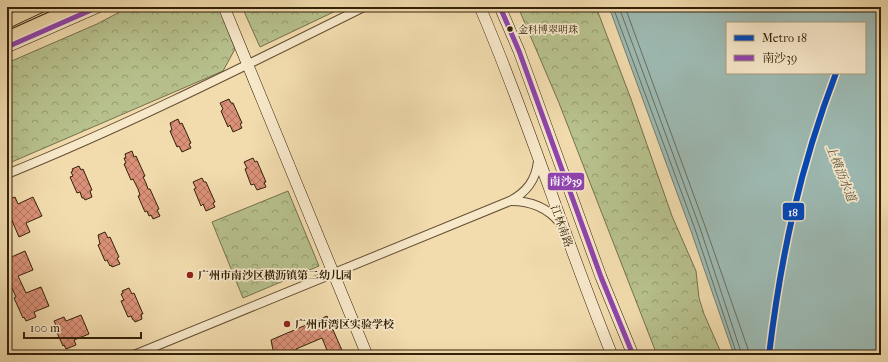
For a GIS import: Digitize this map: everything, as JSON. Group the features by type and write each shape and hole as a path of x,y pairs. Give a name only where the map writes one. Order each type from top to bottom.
{"main road":[{"path":"7,22 39,7"},
{"path":"7,38 76,7"},
{"path":"7,46 98,7"},
{"path":"224,7 367,355"},
{"name":"江林南路","path":"480,7 502,58 562,226 612,355"},
{"name":"江林南路","path":"500,7 519,51 601,277 633,355"}],"street":[{"path":"7,174 55,154 248,64 364,7"},
{"path":"134,355 510,201 519,196 533,181 537,171 538,161"},
{"path":"510,201 522,201 534,204 550,212 562,226"}],"green space":[{"path":"129,7 219,7 235,49 223,71 7,164 7,63 97,24"},
{"path":"242,7 344,7 260,47"},
{"path":"518,7 596,7 631,99 672,216 696,271 699,298 704,314 722,355 657,355 559,103"},
{"path":"288,191 319,266 243,298 212,222"}],"water":[{"name":"上横沥水道","path":"609,7 881,7 881,355 734,355 691,231"}],"building":[{"path":"229,99 231,103 233,103 242,123 240,124 242,128 233,132 230,125 228,127 221,111 223,109 220,103"},
{"path":"178,119 180,124 182,123 191,143 189,144 191,148 182,152 179,146 177,147 170,131 172,130 170,123"},
{"path":"132,151 134,157 136,156 145,176 143,177 148,189 150,189 159,209 157,210 160,216 153,219 151,215 149,216 147,211 145,212 138,196 140,195 138,189 133,179 131,180 124,164 126,163 124,158 126,158 125,154"},
{"path":"253,158 255,162 257,161 266,182 264,182 266,187 257,190 254,184 251,185 244,162"},
{"path":"79,166 81,170 83,169 92,190 90,191 92,197 85,200 82,198 80,192 77,193 70,177 73,176 71,172 73,171 72,169"},
{"path":"202,178 204,182 206,182 215,202 213,203 215,207 206,211 203,204 201,206 194,189 196,188 193,182"},
{"path":"15,197 18,204 33,197 42,216 26,223 30,232 19,237 7,209 7,200"},
{"path":"105,232 108,238 110,237 119,257 117,258 120,264 112,267 107,260 105,261 98,245 100,244 98,235"},
{"path":"25,251 33,270 18,276 26,293 41,287 49,306 34,312 36,317 26,321 24,317 23,318 14,298 16,297 9,281 7,282 7,259"},
{"path":"129,288 132,294 134,293 143,314 141,314 142,319 135,322 131,316 128,317 121,301 124,300 121,294 123,293 122,291"},
{"path":"81,315 89,334 74,340 76,345 66,349 64,345 63,346 54,326 56,325 54,321 64,317 66,321"},
{"path":"327,316 344,355 329,355 322,338 296,349 297,355 274,355 271,340"}],"metro line":[{"name":"18","path":"769,355 779,282 802,177 823,108 836,74"}],"transit line":[{"name":"南沙39","path":"7,47 98,7"},
{"name":"南沙39","path":"500,7 519,51 601,277 633,355"}],"place":[{"name":"金科博翠明珠","path":"510,29"},
{"name":"广州市南沙区横沥镇第二幼儿园","path":"190,275"},
{"name":"广州市湾区实验学校","path":"287,324"}]}
